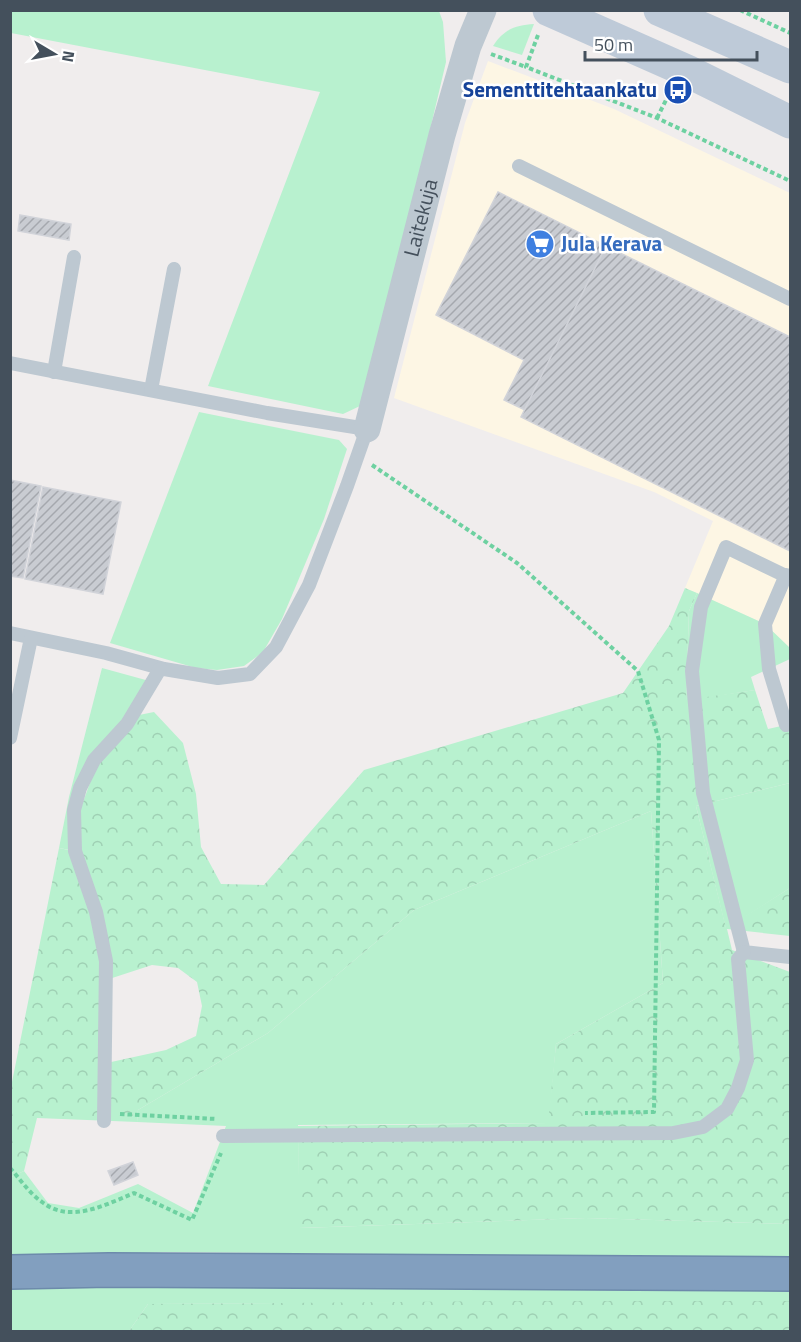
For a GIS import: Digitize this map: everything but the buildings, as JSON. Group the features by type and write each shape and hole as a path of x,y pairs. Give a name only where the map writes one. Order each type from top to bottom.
{"highway":[{"path":"10,1272 109,1270 790,1274"}],"street":[{"name":"Laitekuja","path":"366,429 442,135 468,46 483,10"},
{"path":"660,10 790,67"},
{"path":"545,20 687,71 790,122"}],"lane":[{"path":"519,166 790,299"},
{"path":"54,372 74,257"},
{"path":"151,390 174,269"},
{"path":"10,363 267,413 366,429 309,585 276,647 250,674 218,678 160,669 106,653 10,633"},
{"path":"744,952 703,793 692,671 701,607 726,547 788,576 765,624 769,669 786,725"},
{"path":"10,738 31,638"},
{"path":"104,1117 106,961 96,912 75,851 74,810 80,788 94,760 127,723 160,669"},
{"path":"744,952 790,957"},
{"path":"226,1136 673,1133 703,1127 727,1109 738,1089 747,1060 738,959 744,952"}],"path":[{"path":"740,10 790,33"},
{"path":"545,20 526,67 657,118 790,181"},
{"path":"657,118 669,94"},
{"path":"358,455 517,563 638,671 659,740 654,1112 583,1113"},
{"path":"104,1117 219,1119"},
{"path":"10,1168 41,1202 51,1208 75,1214 134,1193 192,1220 226,1136"}],"shaded area":[{"path":"488,61 614,109 790,193 790,648 765,624 685,588 713,521 654,492 394,398 465,123"}],"green space":[{"path":"10,11 439,11 443,22 446,62 369,389 360,406 343,414 208,386 320,92 11,33"},
{"path":"534,24 522,55 493,46 510,29"},
{"path":"199,412 339,440 347,449 324,519 282,619 263,652 244,666 217,670 196,668 110,643"},
{"path":"685,588 697,593 689,611 686,700 755,690 768,729 790,724 790,783 696,806 726,928 790,888 790,936 727,929 732,950 790,972 790,1224 586,1218 299,1228 298,1126 548,1123 556,1044 663,983 651,811 414,910 268,1033 138,1110 137,1122 37,1118 24,1171 11,1177 11,1087 59,848 73,851 79,813 95,769 139,715 154,712 183,743 196,794 201,847 221,884 264,885 364,770 623,693 669,626","holes":["152,965 178,968 197,982 202,1006 196,1036 166,1050 102,1064 103,981"]},
{"path":"697,593 765,624 790,648 790,659 751,677 755,690 686,701 689,611"},
{"path":"102,668 153,682 80,788 75,851 59,848 69,797"},
{"path":"790,783 790,888 726,929 696,806"},
{"path":"651,811 663,983 556,1044 549,1123 298,1125 300,1228 586,1218 790,1224 790,1258 165,1252 11,1259 11,1177 24,1171 48,1203 79,1208 138,1184 193,1213 226,1126 137,1122 138,1110 268,1033 414,910"},
{"path":"11,1280 790,1282 790,1301 148,1304 129,1331 11,1332"},
{"path":"790,1301 790,1331 129,1331 148,1304"}],"place":[{"name":"Sementtitehtaankatu","path":"678,90"},
{"name":"Jula Kerava","path":"540,244"}]}
